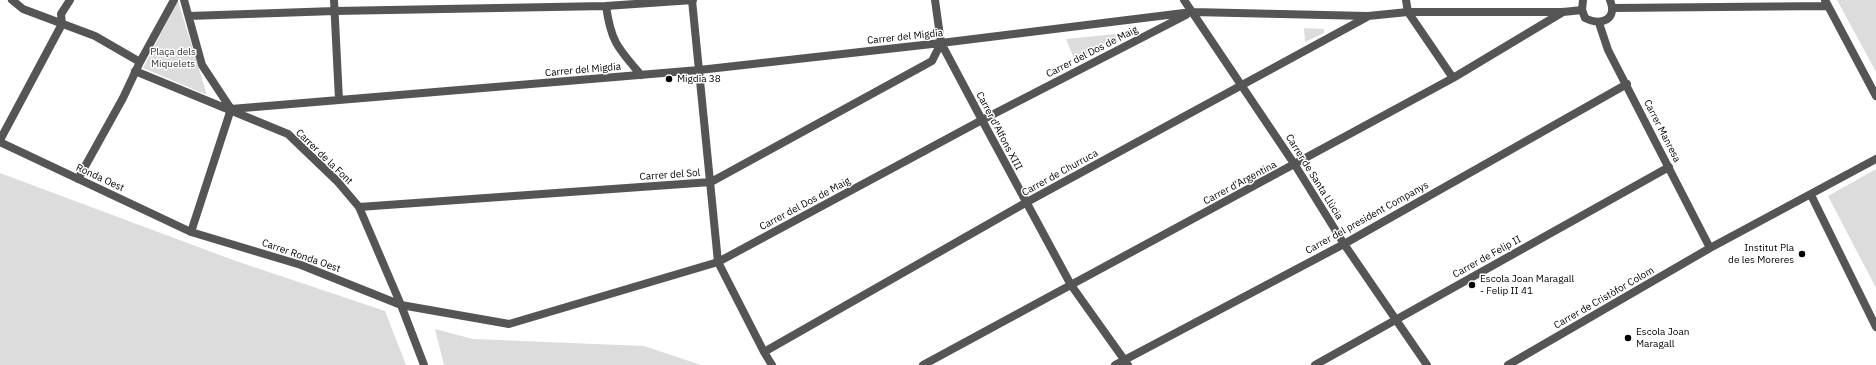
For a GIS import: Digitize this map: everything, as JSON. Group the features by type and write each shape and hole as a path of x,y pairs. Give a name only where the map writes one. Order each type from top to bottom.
{"street":[{"path":"12,0 23,9 95,36 140,62"},
{"path":"0,141 62,24 61,14 70,0"},
{"path":"78,179 123,98 135,71 174,0"},
{"path":"184,0 202,65 231,109 191,232"},
{"path":"334,0 339,100"},
{"path":"189,16 335,11 606,6 692,0 718,262 772,365"},
{"name":"Carrer d'Alfons XIII","path":"935,0 941,43 1071,285 1126,363"},
{"name":"Carrer de Santa Llùcia","path":"1184,0 1243,85 1344,244 1427,365"},
{"path":"1406,0 1408,12 1453,78"},
{"path":"1583,0 1582,10 1585,18 1599,23 1607,20 1611,14 1613,8 1610,0"},
{"path":"1613,8 1827,3 1876,96"},
{"path":"606,6 608,24 612,38 641,75"},
{"name":"Carrer del Migdia","path":"231,109 698,70 941,43 1192,12 1368,16 1408,12 1563,12 1582,10"},
{"name":"Carrer del Dos de Maig","path":"402,305 509,324 718,262 982,120 1192,12"},
{"name":"Carrer d'Argentina","path":"923,365 1295,165 1453,78 1563,12"},
{"name":"Carrer de Churruca","path":"764,352 1027,202 1368,16"},
{"name":"Carrer Manresa","path":"1599,23 1608,50 1627,84 1710,248"},
{"name":"Carrer del Sol","path":"359,208 711,182 932,61 941,43"},
{"name":"Carrer de la Font","path":"135,71 231,109 288,134 337,180 359,208 402,305 424,365"},
{"name":"Carrer del president Companys","path":"1116,365 1126,363 1344,244 1627,84"},
{"name":"Ronda Oest","path":"0,141 191,232"},
{"name":"Carrer de Cristòfor Colom","path":"1508,365 1710,248 1876,159"},
{"name":"Carrer de Felip II","path":"1315,365 1669,166"},
{"path":"1811,195 1876,327"},
{"name":"Carrer Ronda Oest","path":"191,232 301,265 402,305"}],"green space":[{"path":"1837,0 1876,0 1876,72"},
{"name":"Plaça dels Miquelets","path":"178,1 207,95 143,68"},
{"path":"1304,28 1324,29 1324,33 1305,42"},
{"path":"1115,34 1117,38 1075,61 1066,39"},
{"path":"1876,169 1876,288 1828,196"},
{"path":"0,173 233,260 385,311 406,365 0,365"},
{"path":"435,329 473,339 644,346 701,365 444,365"}],"place":[{"name":"Migdia 38","path":"669,79"},
{"name":"Institut Pla de les Moreres","path":"1802,254"},
{"name":"Escola Joan Maragall - Felip II 41","path":"1472,285"},
{"name":"Escola Joan Maragall","path":"1628,338"}]}
